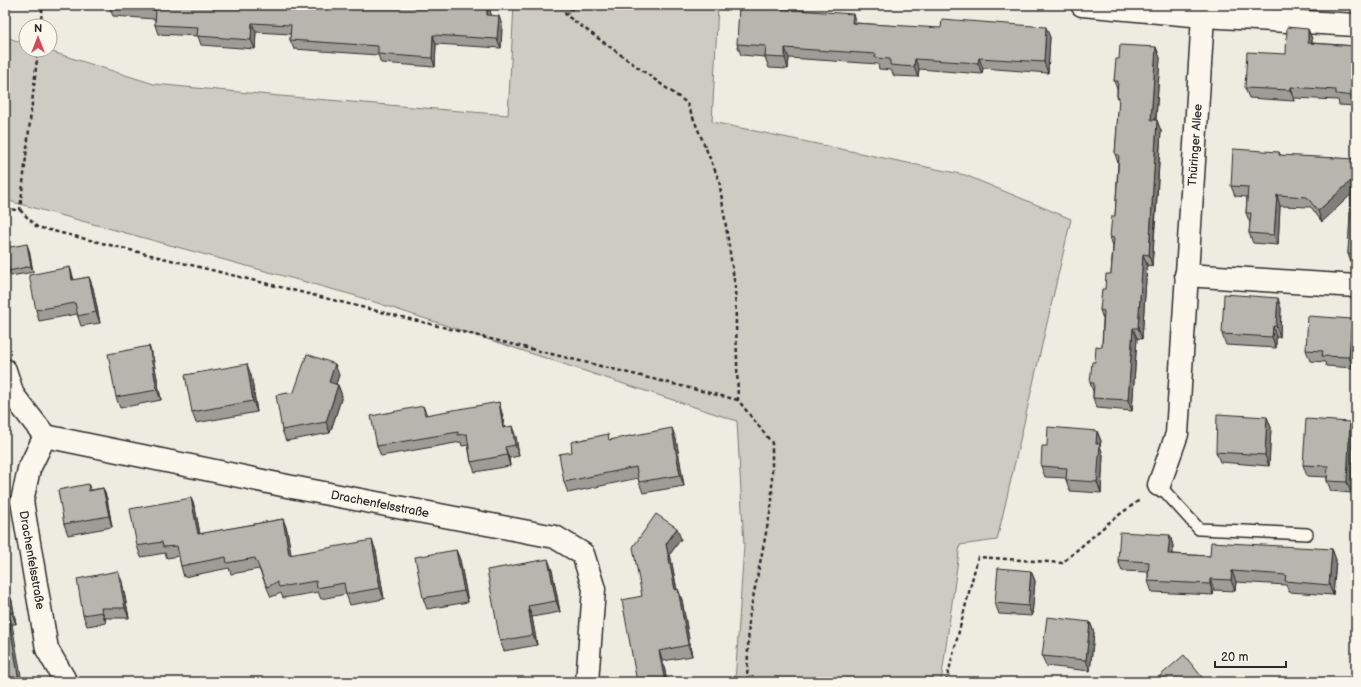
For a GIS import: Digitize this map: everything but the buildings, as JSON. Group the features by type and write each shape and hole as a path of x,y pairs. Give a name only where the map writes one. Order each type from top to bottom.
{"street":[{"path":"1082,5 1203,10 1356,25"},
{"name":"Thüringer Allee","path":"1159,485 1177,434 1203,10"},
{"path":"1186,275 1356,286"},
{"path":"5,370 14,395 45,436"},
{"name":"Drachenfelsstraße","path":"66,682 47,649 22,501 29,469 45,436 292,487 555,537 584,554 594,589 587,682"}],"lane":[{"path":"1159,485 1199,529 1307,534"}],"path":[{"path":"41,18 43,5"},
{"path":"562,5 566,15 687,103 719,180 735,286 738,400 772,443 772,503 749,618 747,682"},
{"path":"566,15 575,5"},
{"path":"20,210 37,58"},
{"path":"5,209 20,210 37,227 738,400"},
{"path":"946,682 978,557 1062,563 1112,520 1159,485"}],"shaded area":[{"path":"514,5 718,5 712,122 965,175 1071,219 997,540 960,545 941,682 735,682 744,545 737,421 353,295 5,200 5,143 9,38 18,41 18,58 58,58 58,54 154,84 508,115"}]}
